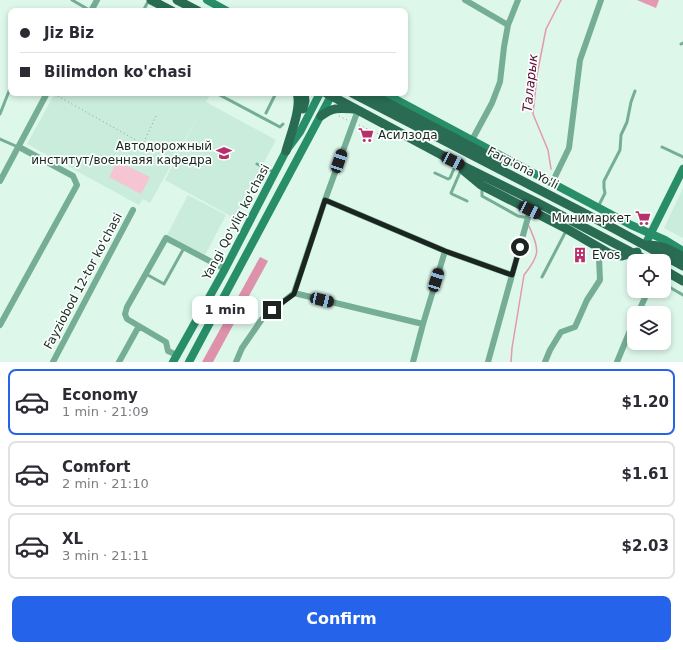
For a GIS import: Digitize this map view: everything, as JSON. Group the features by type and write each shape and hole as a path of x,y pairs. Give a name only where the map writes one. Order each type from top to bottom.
{"main road":[{"path":"150,0 166,8"},
{"path":"177,0 192,8"},
{"path":"207,0 222,8"},
{"path":"286,151 298,107 298,96"},
{"path":"290,138 305,105 304,96"},
{"name":"Yangi Qo'yliq ko'chasi","path":"175,359 225,269 276,173 286,151 300,132 318,96"},
{"name":"Yangi Qo'yliq ko'chasi","path":"189,362 321,116 329,96"},
{"name":"Farg'ona Yo'li","path":"334,96 457,164 536,202 634,253"},
{"name":"Farg'ona Yo'li","path":"358,96 531,185 683,266"},
{"path":"375,96 487,155 531,185"},
{"name":"Farg'ona Yo'li","path":"390,96 683,251"},
{"path":"321,116 328,111 335,109 358,110"},
{"path":"457,164 482,185 529,214 567,229 603,250 618,256 626,256 634,253 645,245 657,245 667,248 683,257"},
{"path":"645,254 645,245 683,169"},
{"path":"671,274 683,281"}],"street":[{"path":"465,0 508,25"},
{"path":"472,140 492,103 500,82 508,25 518,0"},
{"path":"552,183 569,148 580,60 601,0"},
{"path":"0,181 45,96"},
{"path":"236,362 242,348 262,319 294,294 352,122 358,110"},
{"path":"0,324 76,185 73,176 19,147"},
{"path":"325,200 445,251 512,275"},
{"name":"Fayziobod 12-tor ko'chasi","path":"53,362 133,210"},
{"path":"488,362 529,214"},
{"path":"175,359 168,351 166,342 127,319 125,314 127,307 166,238 225,269"},
{"path":"545,362 550,350 561,332 575,326 587,300 600,280 599,258 603,250"},
{"path":"413,362 422,324 445,251"},
{"path":"294,294 422,324"},
{"path":"119,362 139,326"},
{"path":"617,362 627,338"}],"lane":[{"path":"72,0 86,8"},
{"path":"598,207 605,193 604,180 620,150 621,135 627,122 631,102 636,92"},
{"path":"0,114 8,94"},
{"path":"222,96 280,126 283,124"},
{"path":"266,113 274,96"},
{"path":"0,138 19,147"},
{"path":"662,147 683,157"},
{"path":"257,164 276,173"},
{"path":"435,173 448,179 450,178 457,164"},
{"path":"457,164 451,192 452,194 467,201"},
{"path":"542,277 567,229"},
{"path":"146,274 164,284 184,248"},
{"path":"671,288 683,295"}],"path":[{"path":"56,96 143,144 156,116"},
{"path":"338,116 392,140"}],"shaded area":[{"path":"637,0 659,0 656,8"},
{"path":"53,96 209,96 206,102 276,140 234,218 165,180 199,115 150,203 143,199 139,205 27,144"},
{"path":"117,161 150,177 141,194 109,177"},
{"path":"683,188 683,238 664,228"},
{"path":"188,195 226,215 205,255 167,235"},
{"path":"260,257 268,261 213,362 202,362"}],"waterway":[{"name":"Таларык","path":"551,169 548,150 533,114 537,75 546,29 561,0"},
{"name":"Таларык","path":"511,362 524,275 530,268 537,252 535,241 529,226"}],"place":[{"name":"Асилзода","path":"366,135"},
{"name":"Автодорожный институт/военнаяя кафедра","path":"224,153"},
{"name":"Минимаркет","path":"643,218"},
{"name":"Evos","path":"580,255"}],"route":[{"path":"272,310 294,294 325,200 445,251 512,275 520,247"}]}
